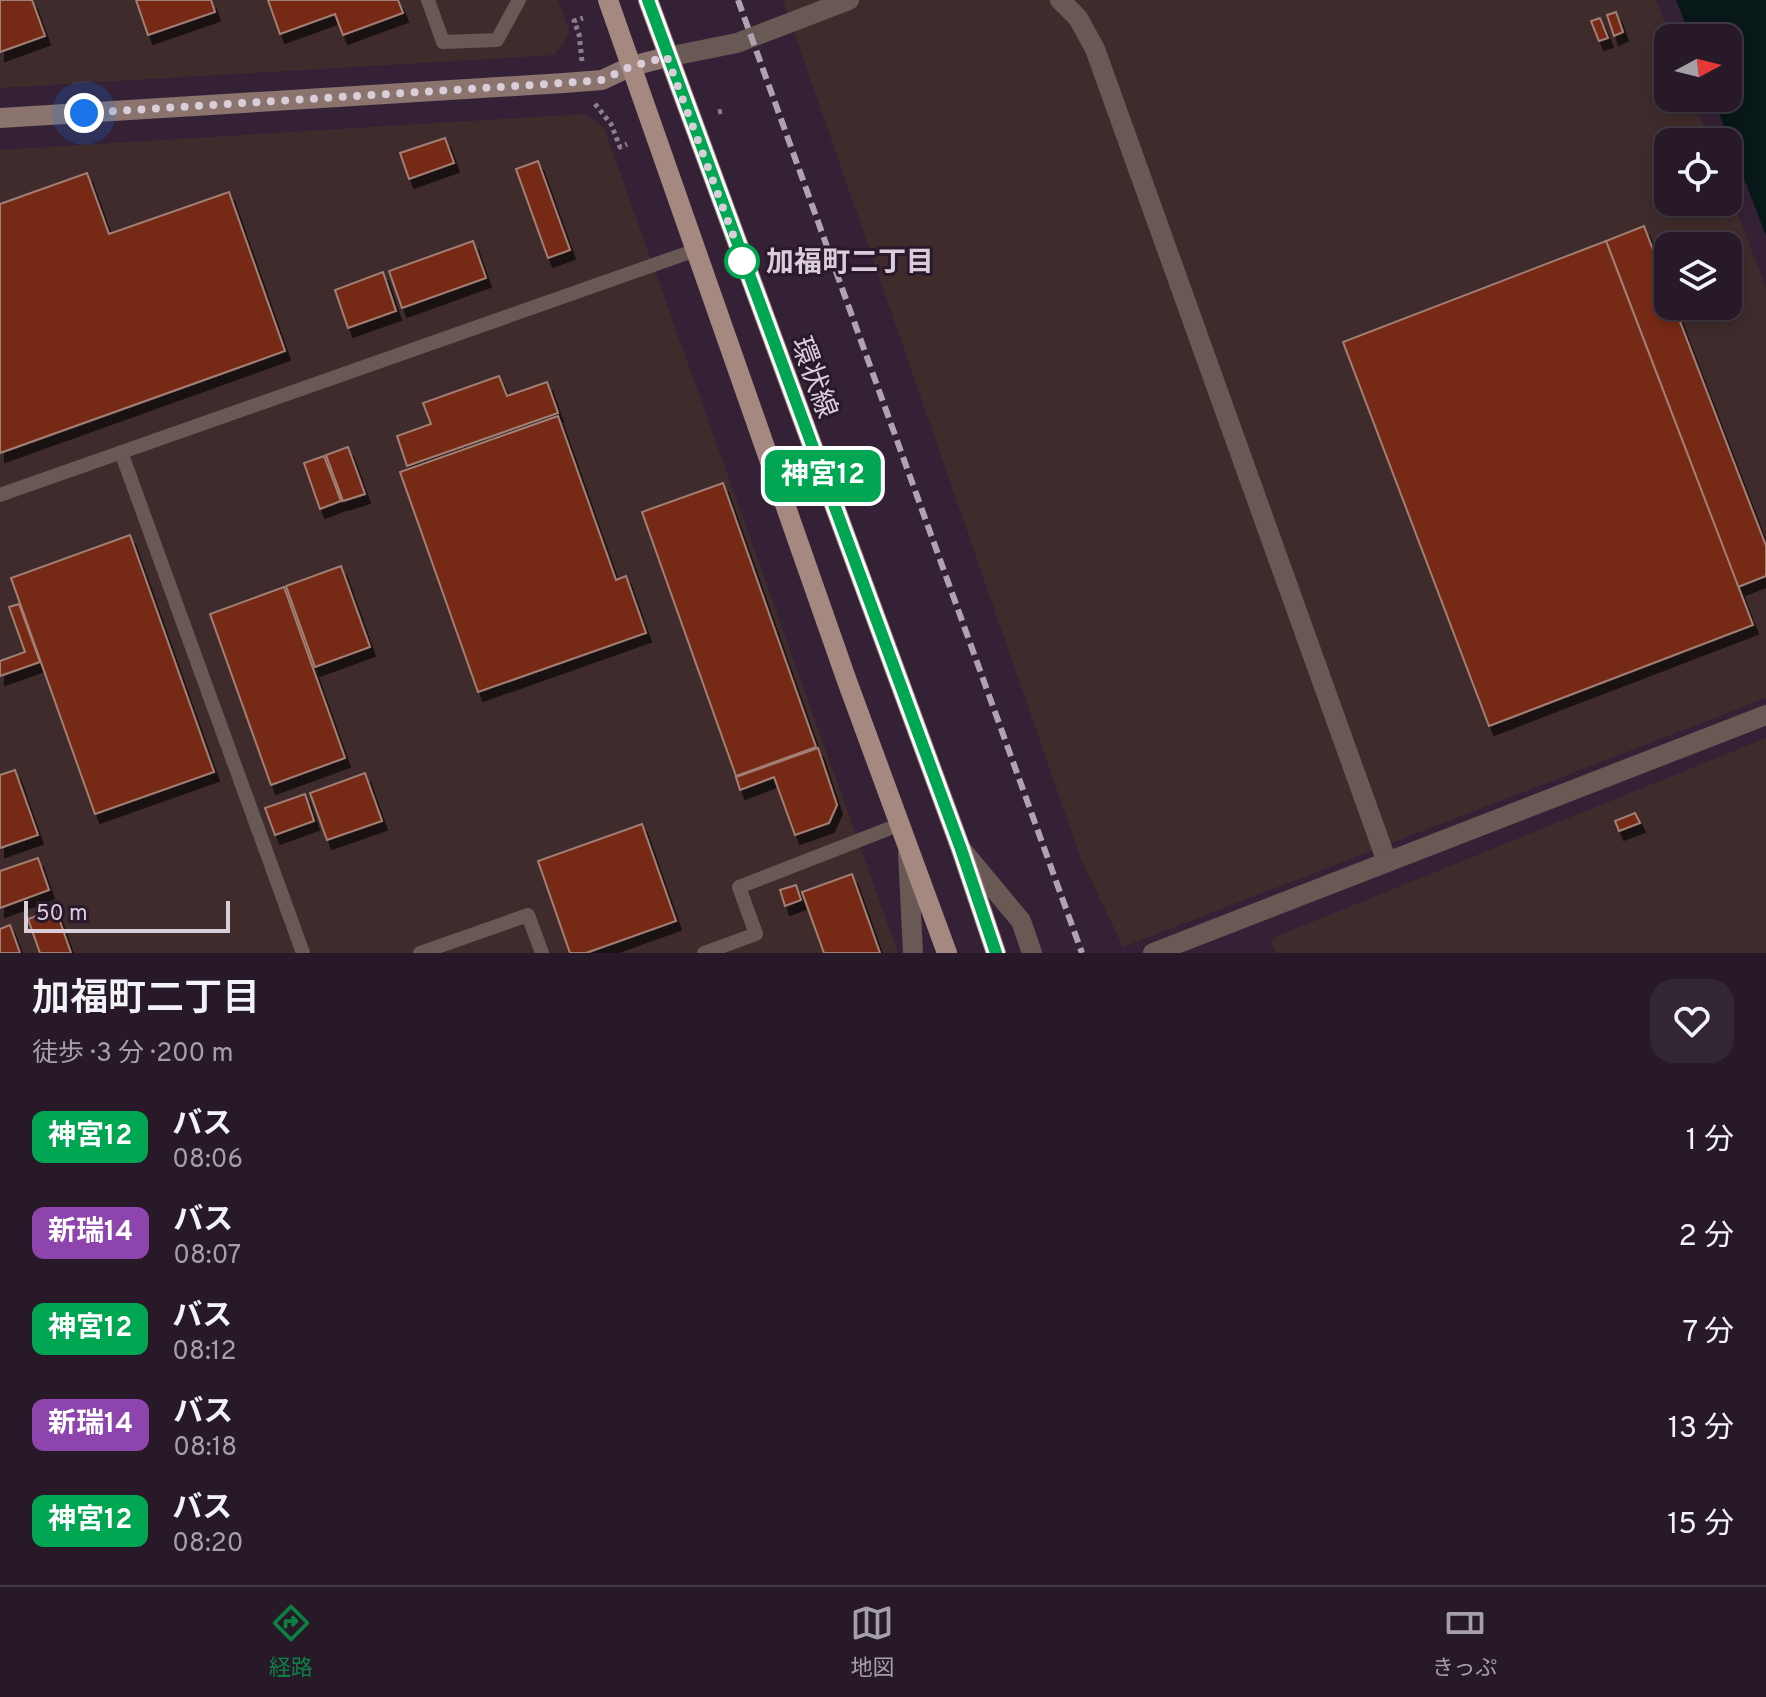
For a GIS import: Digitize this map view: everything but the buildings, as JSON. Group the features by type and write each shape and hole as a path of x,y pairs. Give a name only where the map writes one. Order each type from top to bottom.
{"main road":[{"path":"608,0 947,952"},
{"name":"環状線","path":"648,0 961,849 993,944"}],"street":[{"path":"0,118 602,80 632,66 737,43 849,0"},
{"path":"1060,0 1078,18 1095,49 1387,862"},
{"path":"1153,953 1766,715"},
{"path":"908,846 913,953"},
{"path":"961,849 1021,921 1032,953"}],"lane":[{"path":"428,0 443,42 497,40 519,0"},
{"path":"0,495 696,250"},
{"path":"121,452 303,953"},
{"path":"704,953 756,934 739,887 888,829"},
{"path":"420,953 528,915 542,953"}],"path":[{"path":"582,62 579,34 574,21 583,18"},
{"path":"594,103 611,124 620,147 627,144"}],"shaded area":[{"path":"0,0 558,0 570,33 555,55 0,88"},
{"path":"783,0 1656,0 1665,24 1654,24 1654,112 1699,112 1705,128 1654,128 1654,216 1739,216 1766,288 1766,698 1123,947 1081,859"},
{"path":"1676,0 1766,0 1766,236 1742,174 1742,128 1725,128 1718,112 1742,112 1742,24 1685,24"},
{"path":"585,114 604,128 898,953 0,953 0,150"},
{"path":"1766,738 1766,953 1276,953 1270,939"}],"railway":[{"path":"738,0 1082,953"}],"bus line":[{"name":"神宮12","path":"648,0 961,849 996,953"}],"place":[{"name":"加福町二丁目","path":"742,261"}],"route":[{"path":"84,113 602,80 632,66 667,57 745,267 742,261"}]}
